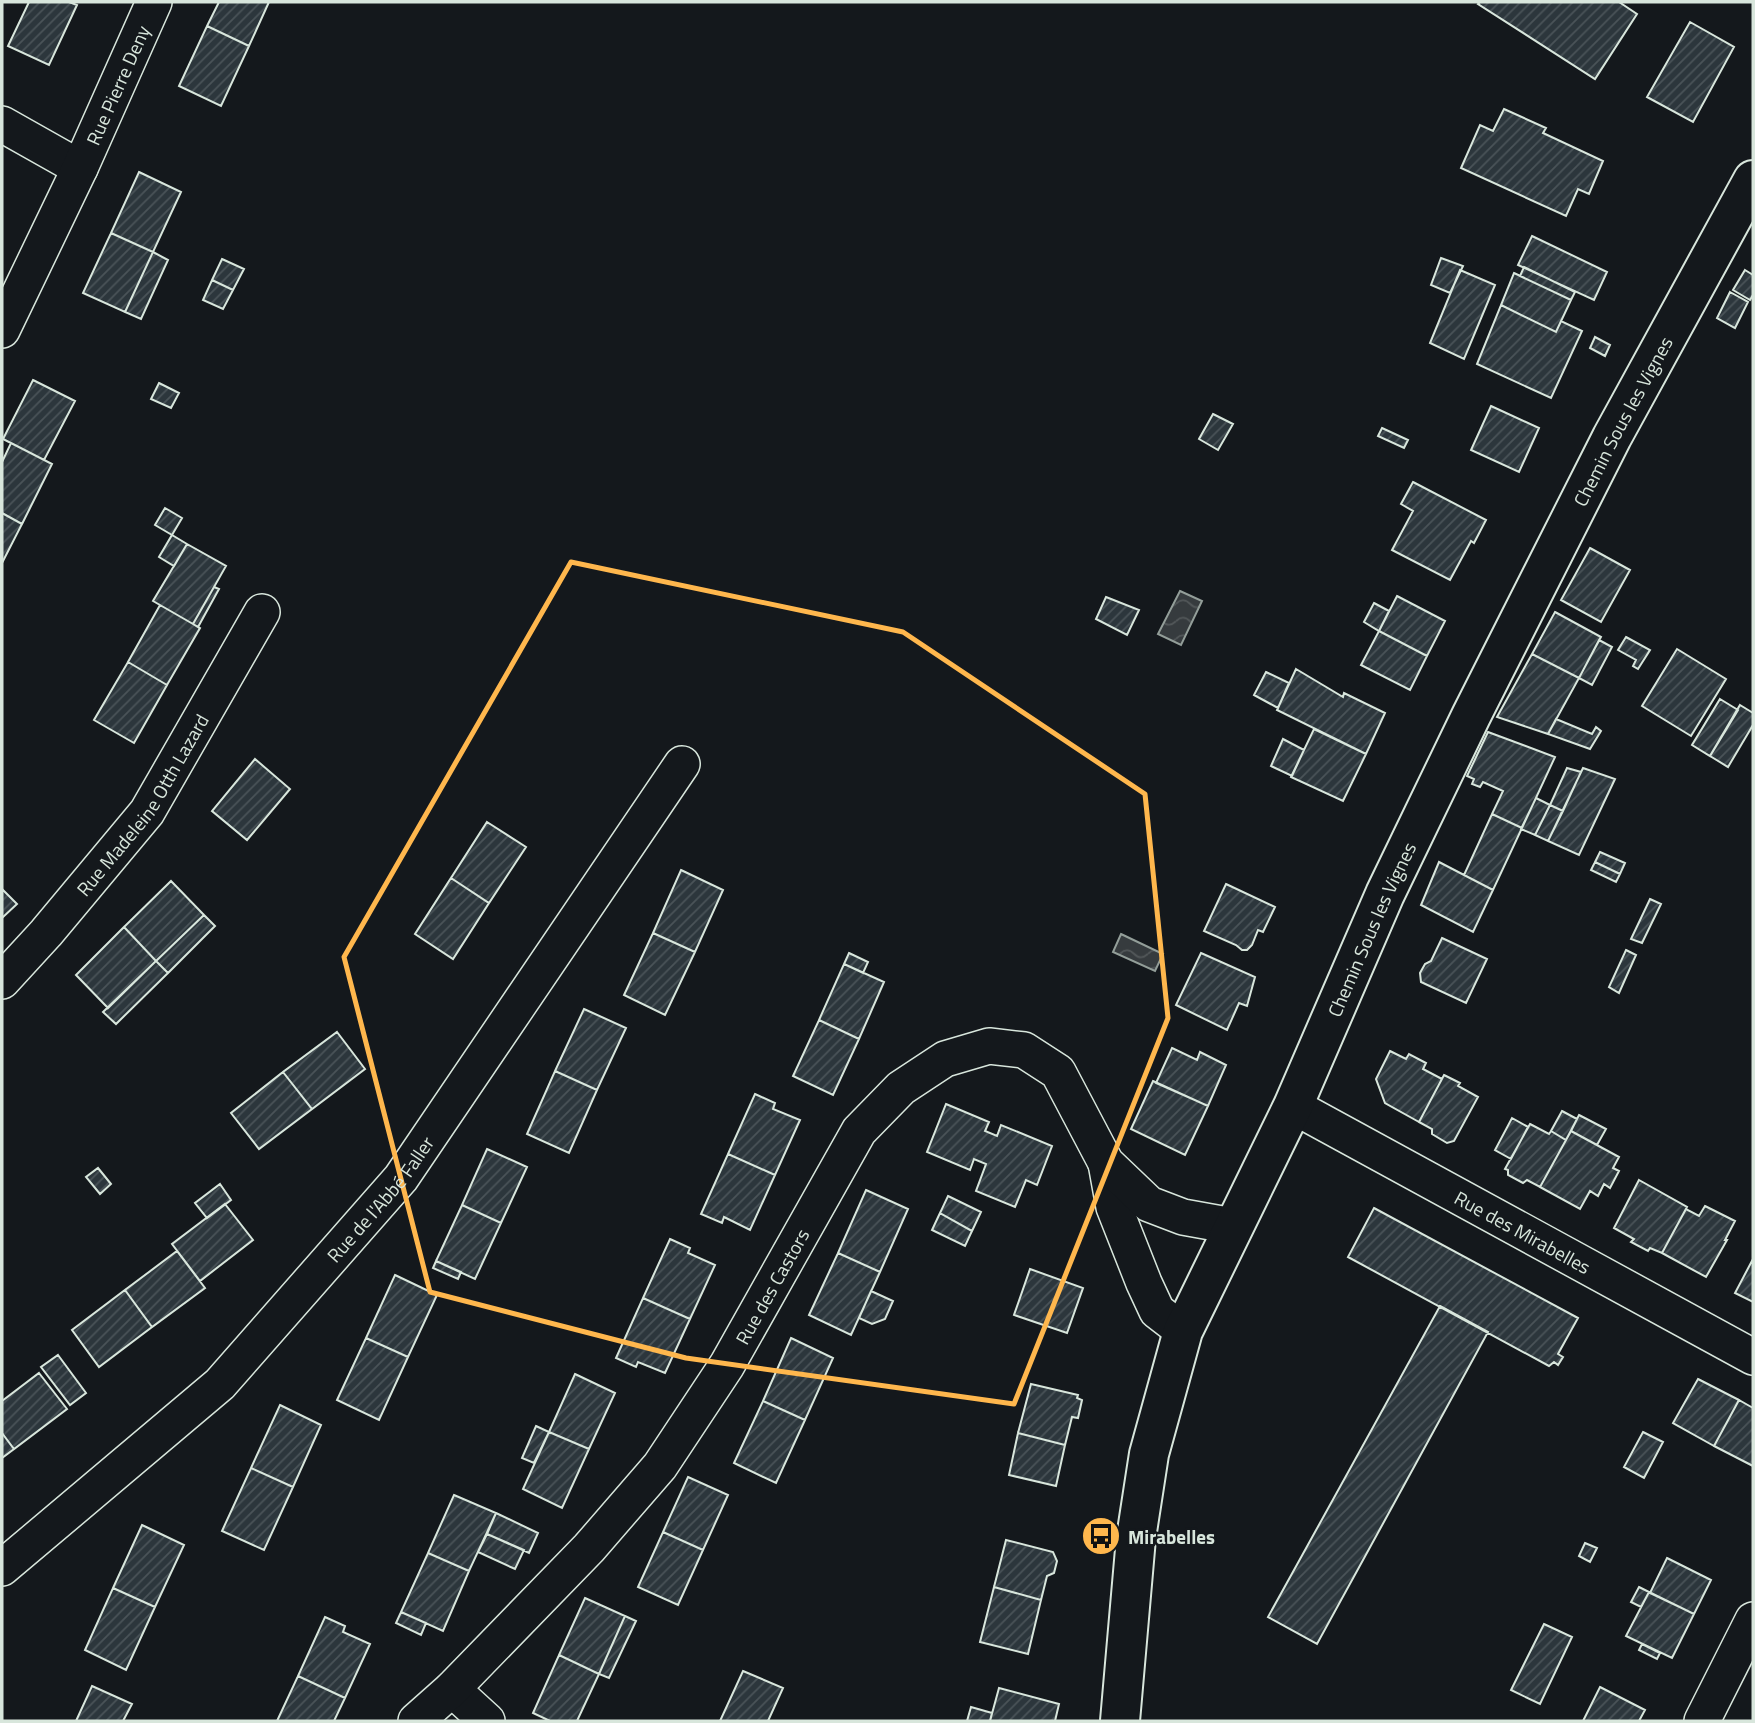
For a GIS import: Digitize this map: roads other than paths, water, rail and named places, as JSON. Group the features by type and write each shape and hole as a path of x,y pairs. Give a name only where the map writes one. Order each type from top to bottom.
{"street":[{"name":"Rue Pierre Deny","path":"2,330 80,168 155,2"},
{"name":"Rue Pierre Deny","path":"2,124 80,168"},
{"name":"Chemin Sous les Vignes","path":"1120,1721 1136,1538 1147,1466 1183,1331 1293,1106 1385,894 1471,716 1612,437 1753,180"},
{"name":"Rue Madeleine Otth Lazard","path":"2,981 46,933 147,812 262,612"},
{"name":"Rue de l'Abbé Faller","path":"2,1568 220,1384 401,1178 682,764"},
{"name":"Rue des Castors","path":"416,1721 452,1689 589,1548 660,1466 727,1365 859,1130 901,1088 945,1059 989,1046 1024,1050 1058,1072 1107,1163 1149,1204 1183,1217 1233,1226"},
{"name":"Rue des Mirabelles","path":"1293,1106 1753,1357"},
{"name":"Rue des Castors","path":"1107,1163 1114,1207 1144,1283 1157,1311 1183,1331"},
{"path":"1702,1721 1753,1620"},
{"path":"452,1689 487,1721"}],"water":[{"path":"1180,591 1202,601 1181,645 1158,634"},
{"path":"1121,934 1163,954 1155,971 1113,952"}],"place":[{"name":"Mirabelles","path":"1101,1536"}]}
